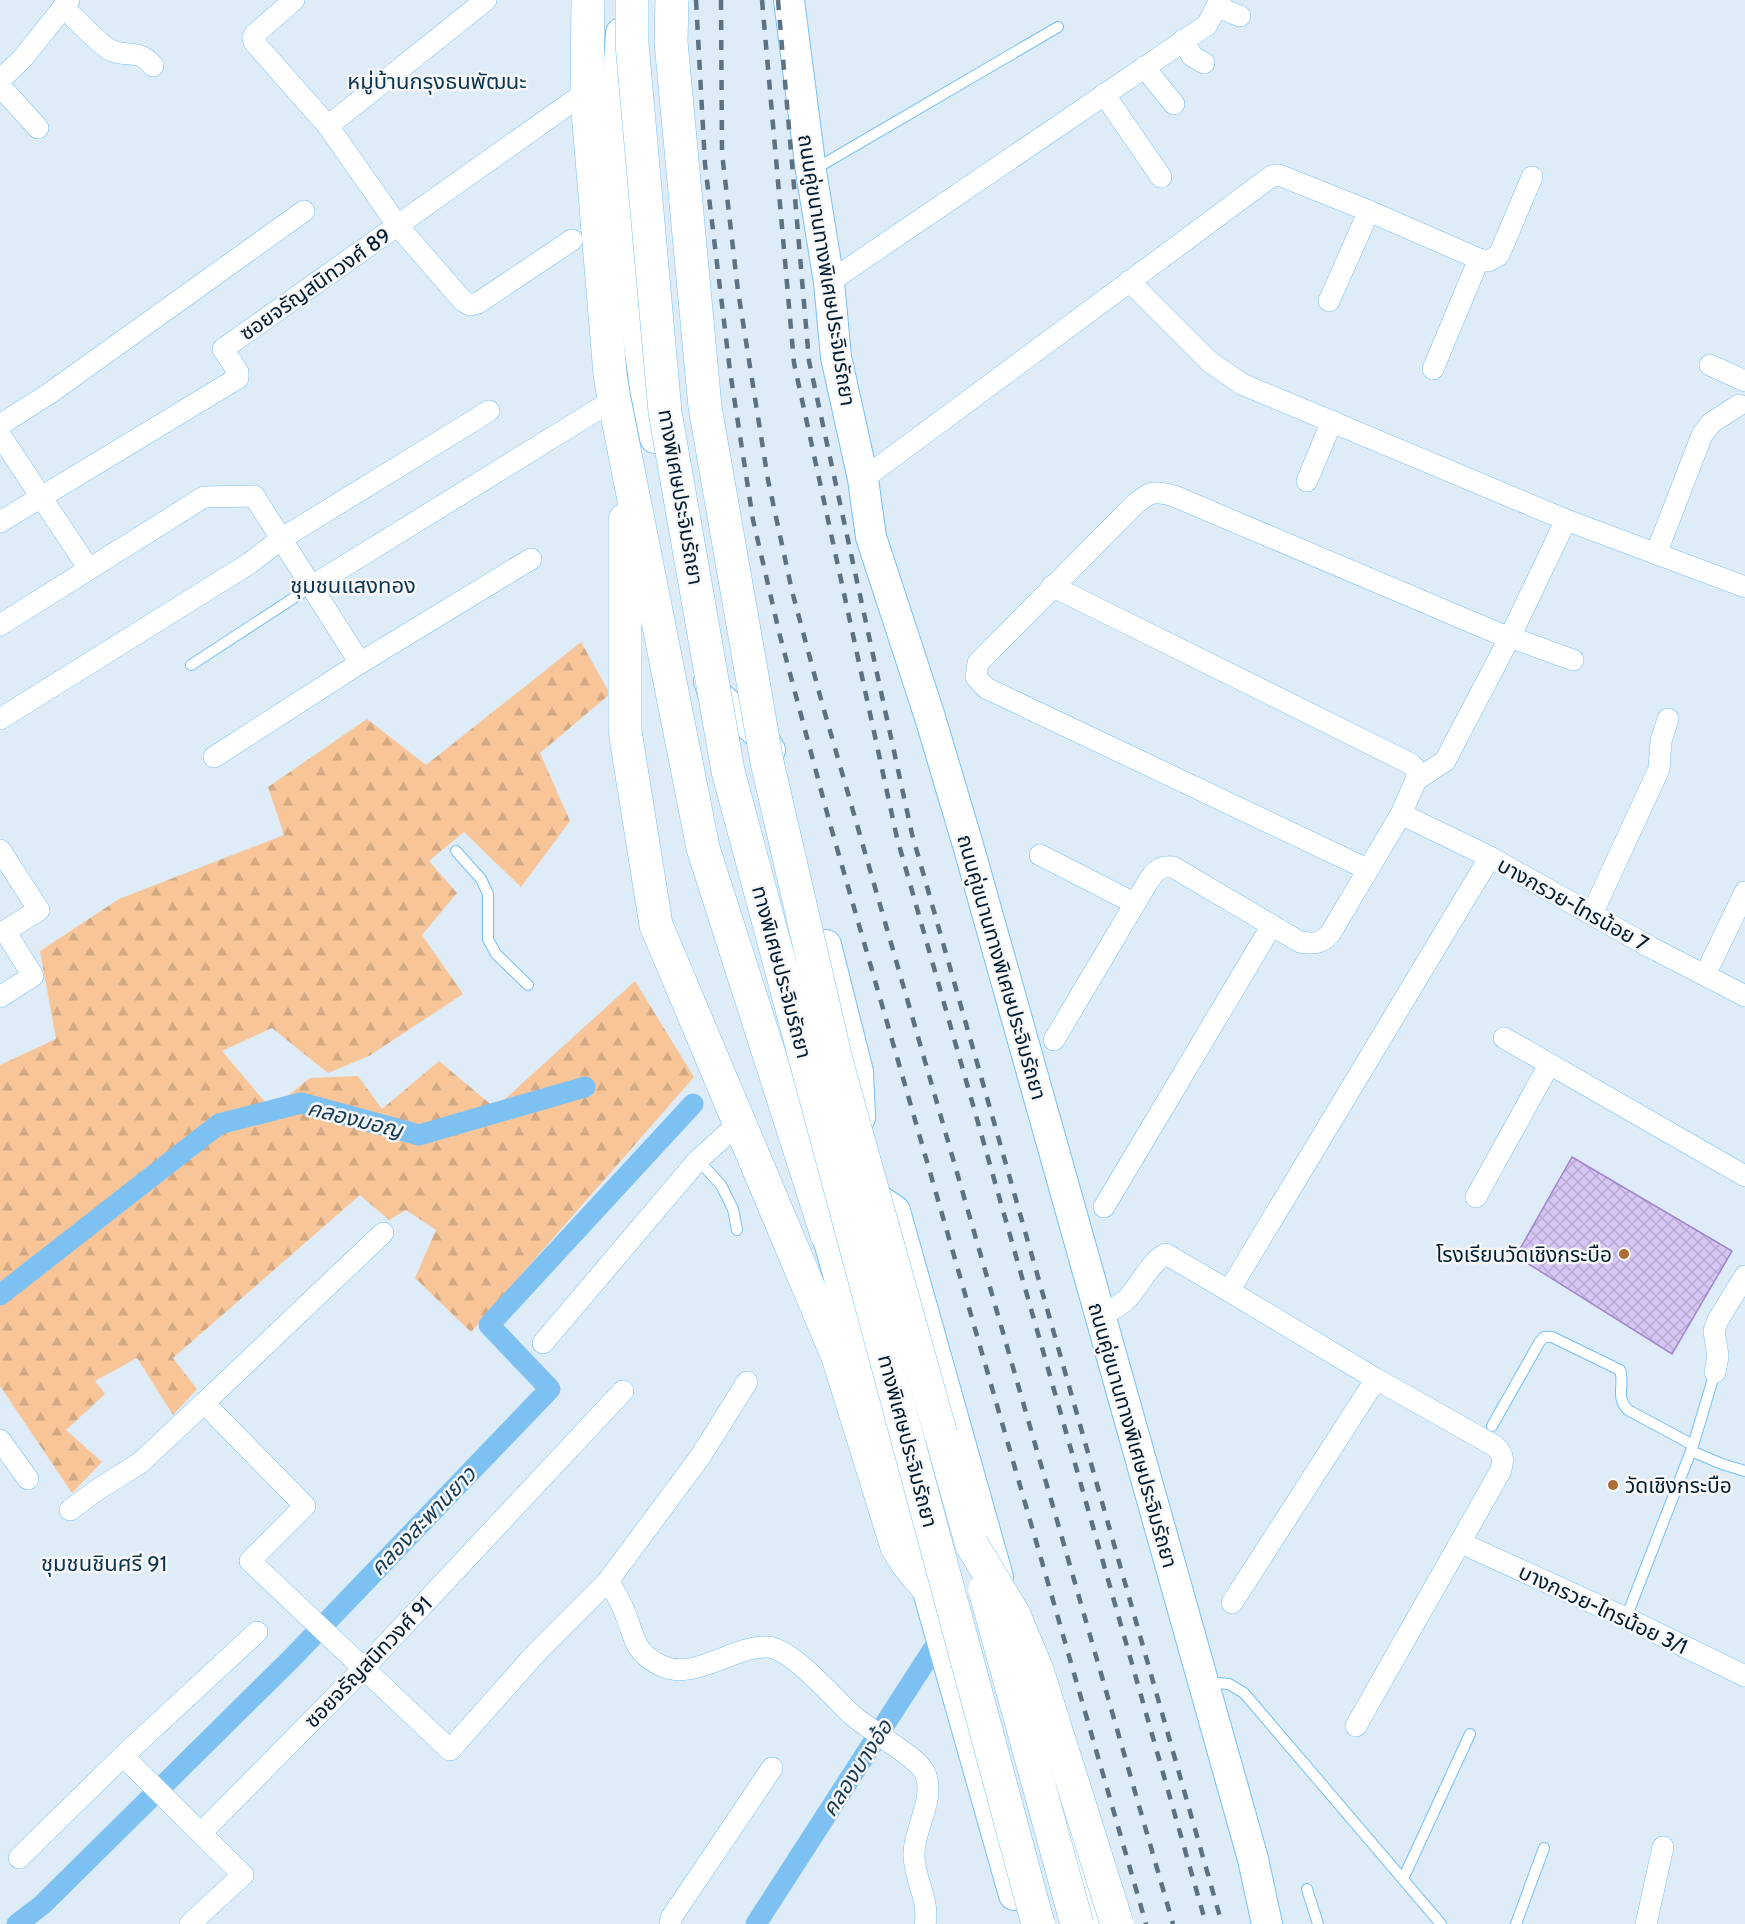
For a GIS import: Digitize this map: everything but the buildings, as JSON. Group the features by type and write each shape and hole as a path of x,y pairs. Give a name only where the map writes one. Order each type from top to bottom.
{"highway":[{"path":"588,0 587,99 610,374 703,848 827,1235"},
{"name":"ทางพิเศษประจิมรัถยา","path":"632,0 632,44 665,412 728,771 1027,1921"},
{"name":"ทางพิเศษประจิมรัถยา","path":"672,0 671,42 705,407 767,762 837,1064 1077,1924"},
{"path":"629,472 624,529 625,731 656,925 838,1357 897,1547 930,1600"},
{"path":"972,1545 1014,1616 1037,1670 1117,1924"}],"main road":[{"path":"623,0 617,92 635,315 645,388 701,660 712,690 761,736 780,765 858,1072 863,1173 849,1204 827,1235 946,1658 1027,1921 1086,1891"},
{"name":"ถนนคู่ขนานทางพิเศษประจิมรัถยา","path":"789,0 812,171 830,282 836,357 863,479 871,537 929,714 968,845 1203,1681 1252,1859 1267,1924"},
{"path":"849,1204 874,1197 895,1211 1096,1924"}],"street":[{"path":"294,0 253,38 328,126 398,226 463,301 470,305 477,303 572,240"},
{"path":"328,126 486,0"},
{"path":"0,80 22,58 66,3 109,50 147,58 153,66"},
{"path":"830,282 1207,25 1219,3 1240,16"},
{"path":"1183,40 1192,56 1204,63"},
{"path":"1144,67 1174,104"},
{"path":"0,86 38,128"},
{"path":"1104,94 1161,177"},
{"name":"ซอยจรัญสนิทวงศ์ 89","path":"0,522 238,378 238,372 223,349 573,101"},
{"path":"863,479 1272,176 1279,175 1488,261 1498,255 1532,177"},
{"path":"0,425 50,393 304,210"},
{"path":"1329,302 1369,211"},
{"path":"1433,369 1479,259"},
{"path":"1130,281 1210,362 1242,384 1566,520 1745,587"},
{"path":"1710,365 1745,381"},
{"path":"312,586 605,405"},
{"path":"1656,554 1702,435 1711,423 1739,405"},
{"path":"2,714 250,563 281,539 489,411"},
{"path":"1307,481 1332,421"},
{"path":"0,435 89,569"},
{"path":"1367,870 986,688 976,677 978,663 1133,506 1147,494 1158,492 1174,496 1502,635 1573,660"},
{"path":"0,625 204,497 254,496 360,663"},
{"path":"1416,780 1445,760 1538,582 1566,520"},
{"path":"214,757 360,663 531,559"},
{"path":"1052,586 1411,764 1417,771 1416,780 1401,814 1330,934 1322,942 1314,944 1300,942 1173,867 1164,866 1155,871 1134,903 1054,1040"},
{"path":"1592,914 1655,779 1661,759 1663,733 1668,719"},
{"name":"บางกรวย-ไทรน้อย 7","path":"1401,814 1490,857 1650,947 1745,996"},
{"path":"0,850 39,910 5,931 33,976 0,997"},
{"path":"1040,855 1134,903"},
{"path":"1229,1291 1490,857"},
{"path":"1705,975 1745,892"},
{"path":"1104,1207 1272,925"},
{"path":"1504,1038 1745,1176"},
{"path":"1476,1197 1549,1065"},
{"path":"543,1343 698,1160 739,1123"},
{"path":"70,1510 140,1463 383,1233"},
{"path":"1100,1317 1124,1301 1160,1256 1166,1254 1376,1379 1495,1446 1502,1453 1504,1460 1500,1472 1356,1726"},
{"path":"1714,1372 1718,1356 1714,1331 1718,1320 1745,1276"},
{"path":"1232,1604 1376,1379"},
{"path":"204,1403 305,1506 250,1561 450,1749 537,1652 608,1581 700,1457 747,1382"},
{"name":"ซอยจรัญสนิทวงศ์ 91","path":"195,1827 358,1664 623,1391"},
{"path":"0,1440 28,1479"},
{"name":"บางกรวย-ไทรน้อย 3/1","path":"1461,1542 1745,1676"},
{"path":"608,1581 625,1612 636,1646 646,1657 676,1670 691,1670 729,1655 768,1647 786,1653 852,1714 911,1758 925,1773 927,1787 925,1813 915,1844 914,1855 926,1903 925,1924"},
{"path":"19,1858 257,1632"},
{"path":"125,1758 243,1875 190,1924"},
{"path":"670,1924 671,1918 772,1768"},
{"path":"1646,1924 1663,1847"}],"lane":[{"path":"812,171 1058,27"},
{"path":"191,665 312,586"},
{"path":"456,851 481,879 488,894 488,939 496,954 528,985"},
{"path":"698,1160 721,1185 733,1209 737,1230"},
{"path":"1492,1426 1539,1343 1544,1337 1552,1336 1620,1370 1622,1404 1628,1410 1722,1464 1745,1471"},
{"path":"1626,1618 1692,1448 1714,1372"},
{"path":"1203,1681 1229,1684 1244,1693 1442,1924"},
{"path":"1403,1879 1470,1734"},
{"path":"1516,1924 1544,1848"},
{"path":"1307,1889 1318,1924"}],"green space":[{"path":"581,642 610,694 540,753 570,821 521,887 464,832 429,861 457,893 422,935 463,994 369,1056 328,1073 272,1028 222,1051 271,1109 310,1078 358,1076 382,1109 439,1061 495,1108 635,981 694,1077 471,1332 415,1278 436,1230 406,1210 389,1220 360,1195 173,1358 197,1389 173,1415 137,1358 95,1381 105,1394 66,1430 102,1462 72,1493 0,1386 0,1065 56,1039 40,951 119,899 284,835 268,787 367,719 426,765"}],"waterway":[{"name":"คลองมอญ","path":"0,1295 219,1124 301,1103 419,1135 585,1087"},
{"name":"คลองสะพานยาว","path":"17,1924 42,1905 292,1658 550,1389 489,1325 693,1104"},
{"name":"คลองบางอ้อ","path":"756,1924 945,1631"}],"railway":[{"path":"696,0 705,164 730,371 753,520 780,636 830,824 1146,1924"},
{"path":"721,0 722,153 738,291 768,480 792,591 822,703 1173,1924"},
{"path":"762,0 794,363 897,838 1206,1924"},
{"path":"778,0 809,361 912,834 1222,1924"}],"place":[{"name":"โรงเรียนวัดเชิงกระบือ","path":"1624,1254"},
{"name":"วัดเชิงกระบือ","path":"1613,1485"}],"district":[{"name":"หมู่บ้านกรุงธนพัฒนะ","path":"437,81"},
{"name":"ชุมชนแสงทอง","path":"353,585"},
{"name":"ชุมชนชินศรี 91","path":"104,1563"}]}
